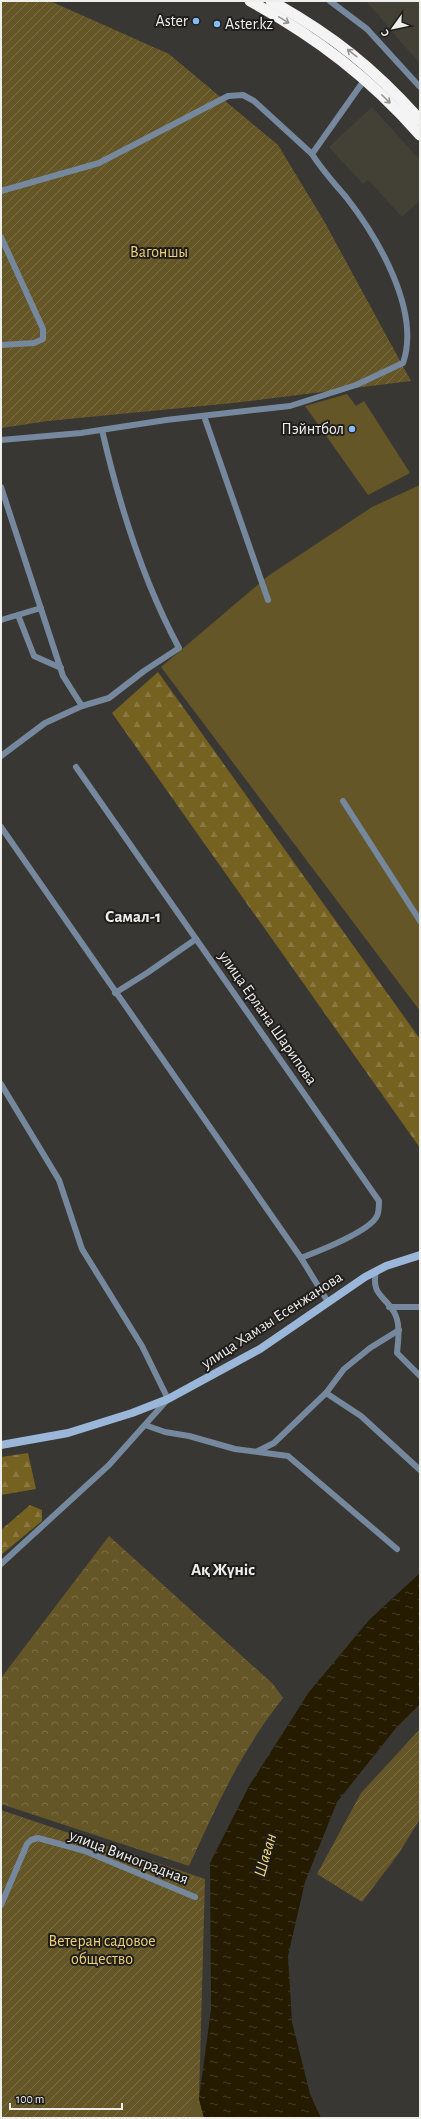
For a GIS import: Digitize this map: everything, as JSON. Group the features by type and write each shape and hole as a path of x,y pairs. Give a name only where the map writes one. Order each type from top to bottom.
{"highway":[{"path":"250,1 310,36 365,79 420,136"},
{"path":"271,1 307,21 358,58 392,89 420,120"}],"street":[{"path":"330,1 367,29 420,87"},
{"path":"312,154 365,79"},
{"path":"1,191 99,163 228,96 242,95 254,101 312,154 329,180 345,196 373,234 398,283 408,310 410,329 403,363 356,385 290,406 102,430 1,440"},
{"path":"1,237 43,329 43,339 34,343 1,345"},
{"path":"204,416 268,600"},
{"path":"1,756 45,723 82,706 109,698 144,671 179,648 158,606 132,536 118,492 102,430"},
{"path":"1,487 63,676 82,706"},
{"path":"1,620 41,608"},
{"path":"18,615 34,656 61,668"},
{"name":"улица Ерлана Шарипова","path":"76,767 379,1201 377,1216 371,1224 340,1242 301,1258"},
{"path":"343,801 420,921"},
{"path":"1,826 115,993 301,1258 328,1302"},
{"path":"115,993 196,939"},
{"path":"1,1084 59,1180 82,1249 142,1346 168,1399 109,1465 1,1564"},
{"name":"улица Хамзы Есенжанова","path":"1,1445 68,1433 132,1413 168,1399 260,1349 376,1271 386,1266 420,1255"},
{"path":"376,1271 374,1282 378,1294 395,1313 399,1330 398,1353 409,1367 420,1376"},
{"path":"389,1307 420,1307"},
{"path":"258,1451 274,1443 326,1393 344,1369 370,1348 399,1330"},
{"path":"326,1393 362,1416 420,1470"},
{"path":"145,1425 165,1432 189,1436 235,1448 288,1456 396,1549"},
{"name":"улица Виноградная","path":"1,1905 27,1844 31,1840 38,1838 85,1851 195,1896"}],"shaded area":[{"path":"366,1 420,1 420,63 408,50"},
{"path":"372,107 420,160 420,200 402,217 368,180 363,184 329,147"}],"green space":[{"name":"Вагоншы","path":"1,1 50,1 169,54 278,145 324,221 411,381 233,403 48,421 1,428"},
{"name":"Пэйнтбол","path":"347,394 356,406 364,401 410,473 368,495 305,406"},
{"path":"420,485 420,1011 161,667 268,576 372,507"},
{"path":"158,672 420,1039 420,1148 112,713"},
{"path":"28,1453 36,1489 1,1495 1,1457"},
{"path":"30,1505 42,1510 42,1521 1,1555 1,1530"},
{"path":"109,1536 273,1684 283,1698 242,1758 220,1800 189,1866 1,1804 1,1678"},
{"path":"420,1729 420,1819 399,1853 362,1902 317,1874 361,1793"},
{"name":"Ветеран садовое общество","path":"1,1810 205,1879 199,2099 184,2118 1,2118"},
{"path":"199,2099 204,2118 184,2118"}],"water":[{"name":"Шаған","path":"420,1573 420,1704 396,1728 337,1802 305,1882 288,1956 292,2022 310,2094 321,2118 204,2118 199,2099 211,2009 210,1863 249,1786 309,1692 370,1619"}],"place":[{"name":"Aster","path":"196,21"},
{"name":"Aster.kz","path":"217,24"},
{"name":"Пэйнтбол","path":"352,429"}],"district":[{"name":"Самал-1","path":"133,916"},
{"name":"Ақ Жүніс","path":"223,1569"}]}
